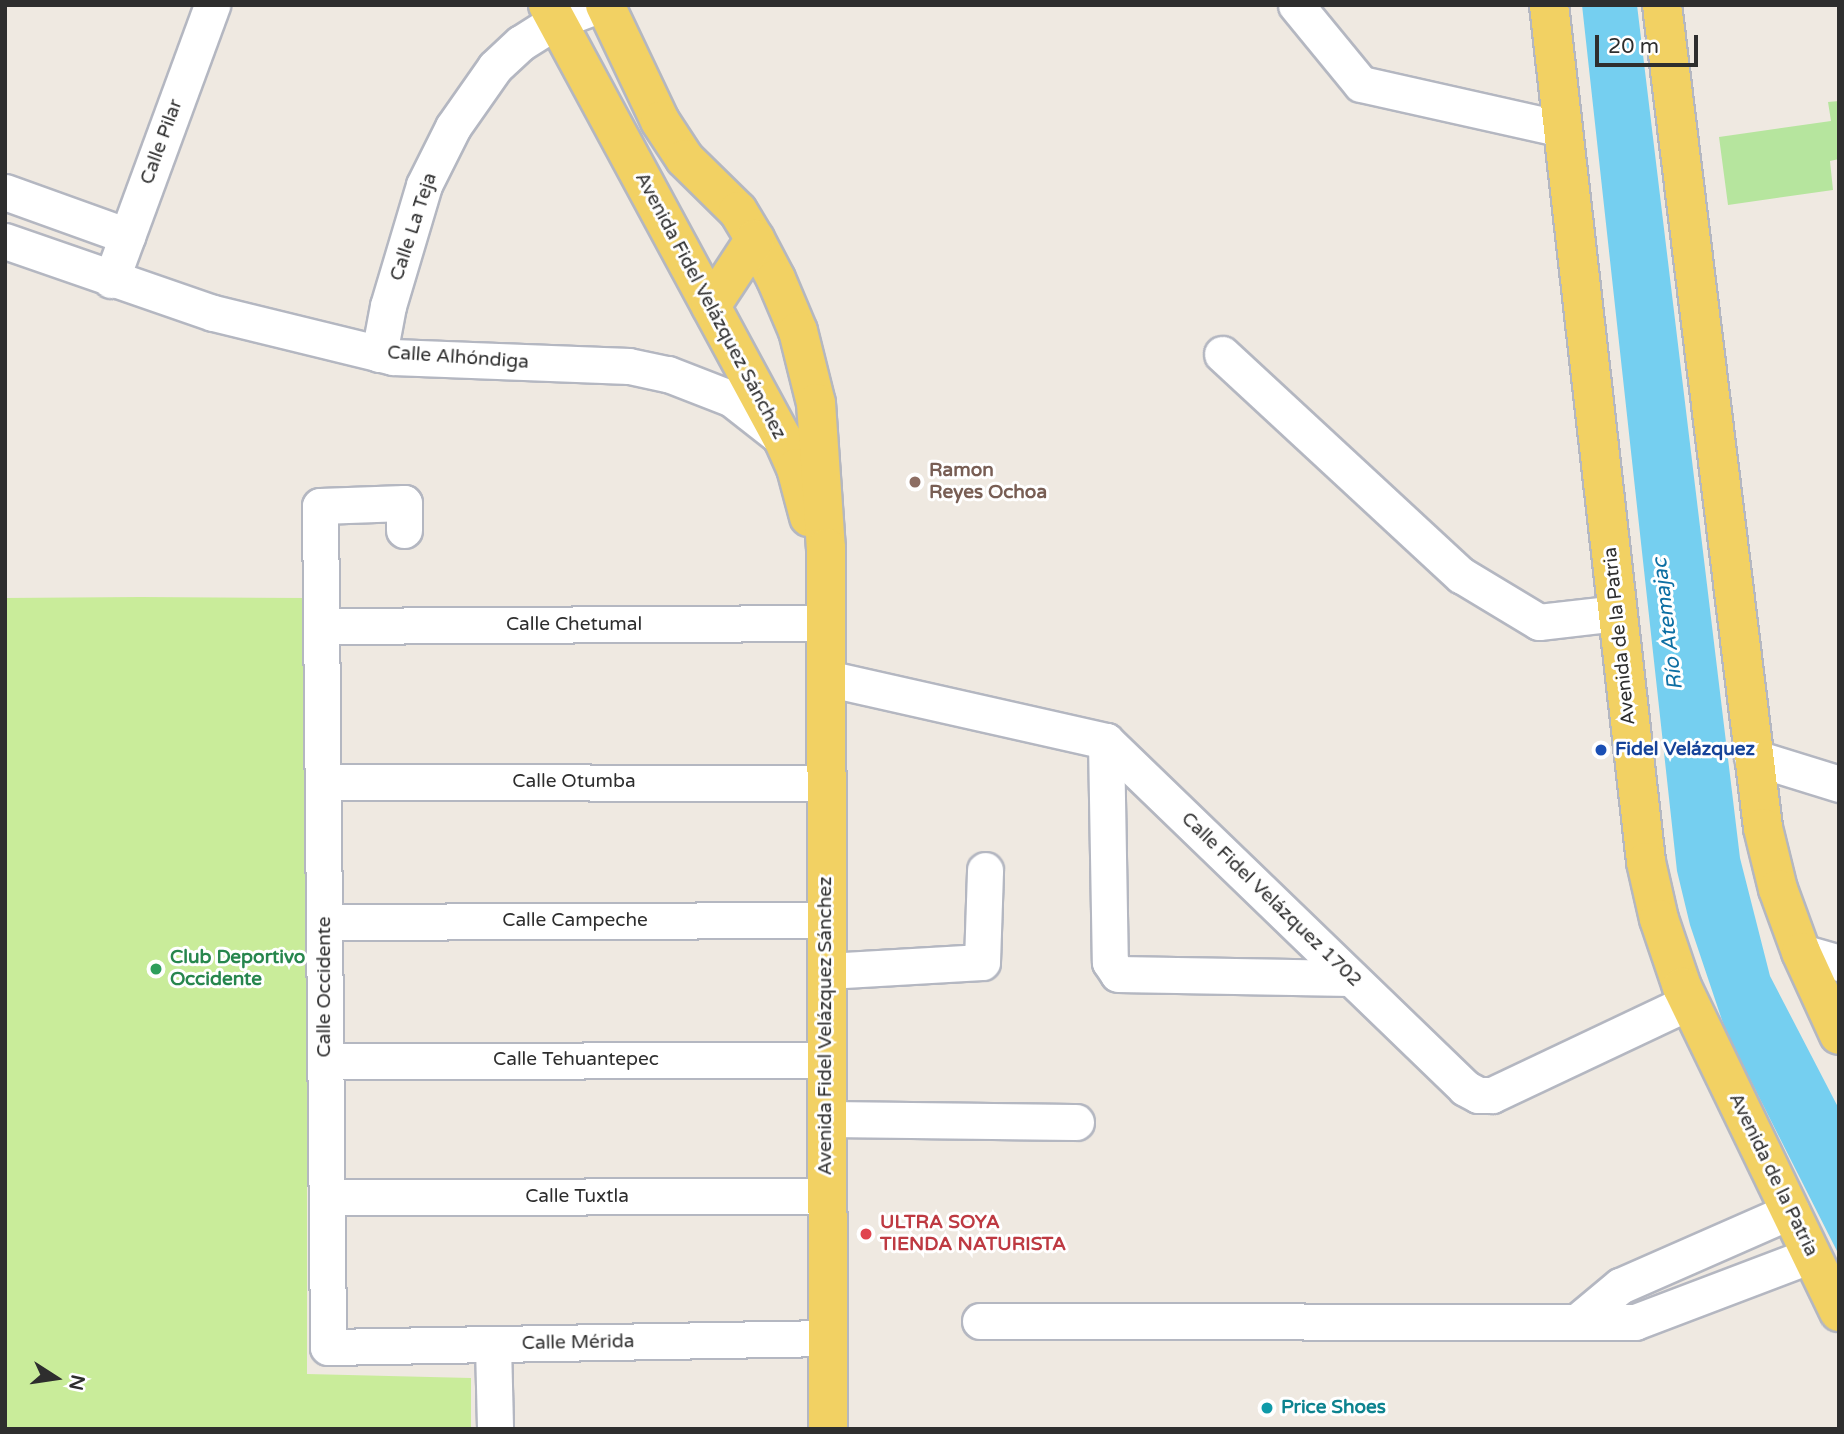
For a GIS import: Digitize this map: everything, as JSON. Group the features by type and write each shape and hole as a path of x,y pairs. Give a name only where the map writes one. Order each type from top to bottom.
{"main road":[{"name":"Avenida Fidel Velázquez Sánchez","path":"605,5 660,121 685,159 738,211 755,239 798,331 816,402 821,440 826,623 828,1429"},
{"name":"Avenida de la Patria","path":"1549,5 1646,862 1659,919 1689,1003 1839,1312"},
{"path":"1662,5 1752,757 1763,828 1778,889 1801,952 1839,1035"},
{"name":"Avenida Fidel Velázquez Sánchez","path":"552,13 783,439 806,498 826,623"},
{"path":"711,306 755,239"}],"street":[{"name":"Calle Pilar","path":"111,280 212,5"},
{"name":"Calle La Teja","path":"379,354 388,306 424,186 453,127 495,67 552,13 599,5"},
{"path":"1296,5 1362,84 1563,129"},
{"path":"5,192 127,236"},
{"name":"Calle Alhóndiga","path":"5,241 111,280 226,316 379,354 440,360 629,366 668,374 732,399 783,439"},
{"path":"1222,354 1461,575 1539,622 1618,612"},
{"path":"783,439 821,440"},
{"name":"Calle Occidente","path":"328,1348 320,506 404,503 404,530"},
{"name":"Calle Chetumal","path":"321,626 826,623"},
{"path":"826,678 1106,741 1110,962 1118,974 1351,978"},
{"name":"Calle Fidel Velázquez 1702","path":"1106,741 1465,1088 1478,1095 1492,1095 1689,1003"},
{"path":"1752,757 1839,784"},
{"name":"Calle Otumba","path":"323,782 826,783"},
{"path":"827,971 982,962 985,870"},
{"name":"Calle Campeche","path":"324,922 826,920"},
{"path":"1801,952 1839,963"},
{"name":"Calle Tehuantepec","path":"325,1061 826,1060"},
{"path":"827,1119 1076,1122"},
{"name":"Calle Tuxtla","path":"327,1197 827,1196"},
{"path":"1578,1321 1620,1286 1791,1211"},
{"path":"980,1321 1635,1322 1811,1255"},
{"name":"Calle Mérida","path":"328,1348 828,1338"},
{"path":"493,1345 495,1429"}],"green space":[{"path":"1839,101 1839,159 1830,161 1833,190 1728,205 1719,137 1831,121 1828,102"},
{"name":"Club Deportivo Occidente","path":"5,598 307,598 307,1374 471,1378 471,1429 5,1429"}],"water":[{"name":"Río Atemajac","path":"1582,5 1637,5 1740,858 1770,976 1839,1109 1839,1255 1726,1032 1690,925 1677,871"}],"place":[{"name":"Ramon Reyes Ochoa","path":"915,482"},
{"name":"Fidel Velázquez","path":"1601,750"},
{"name":"Club Deportivo Occidente","path":"156,969"},
{"name":"ULTRA SOYA TIENDA NATURISTA","path":"866,1234"},
{"name":"Price Shoes","path":"1267,1408"}]}
